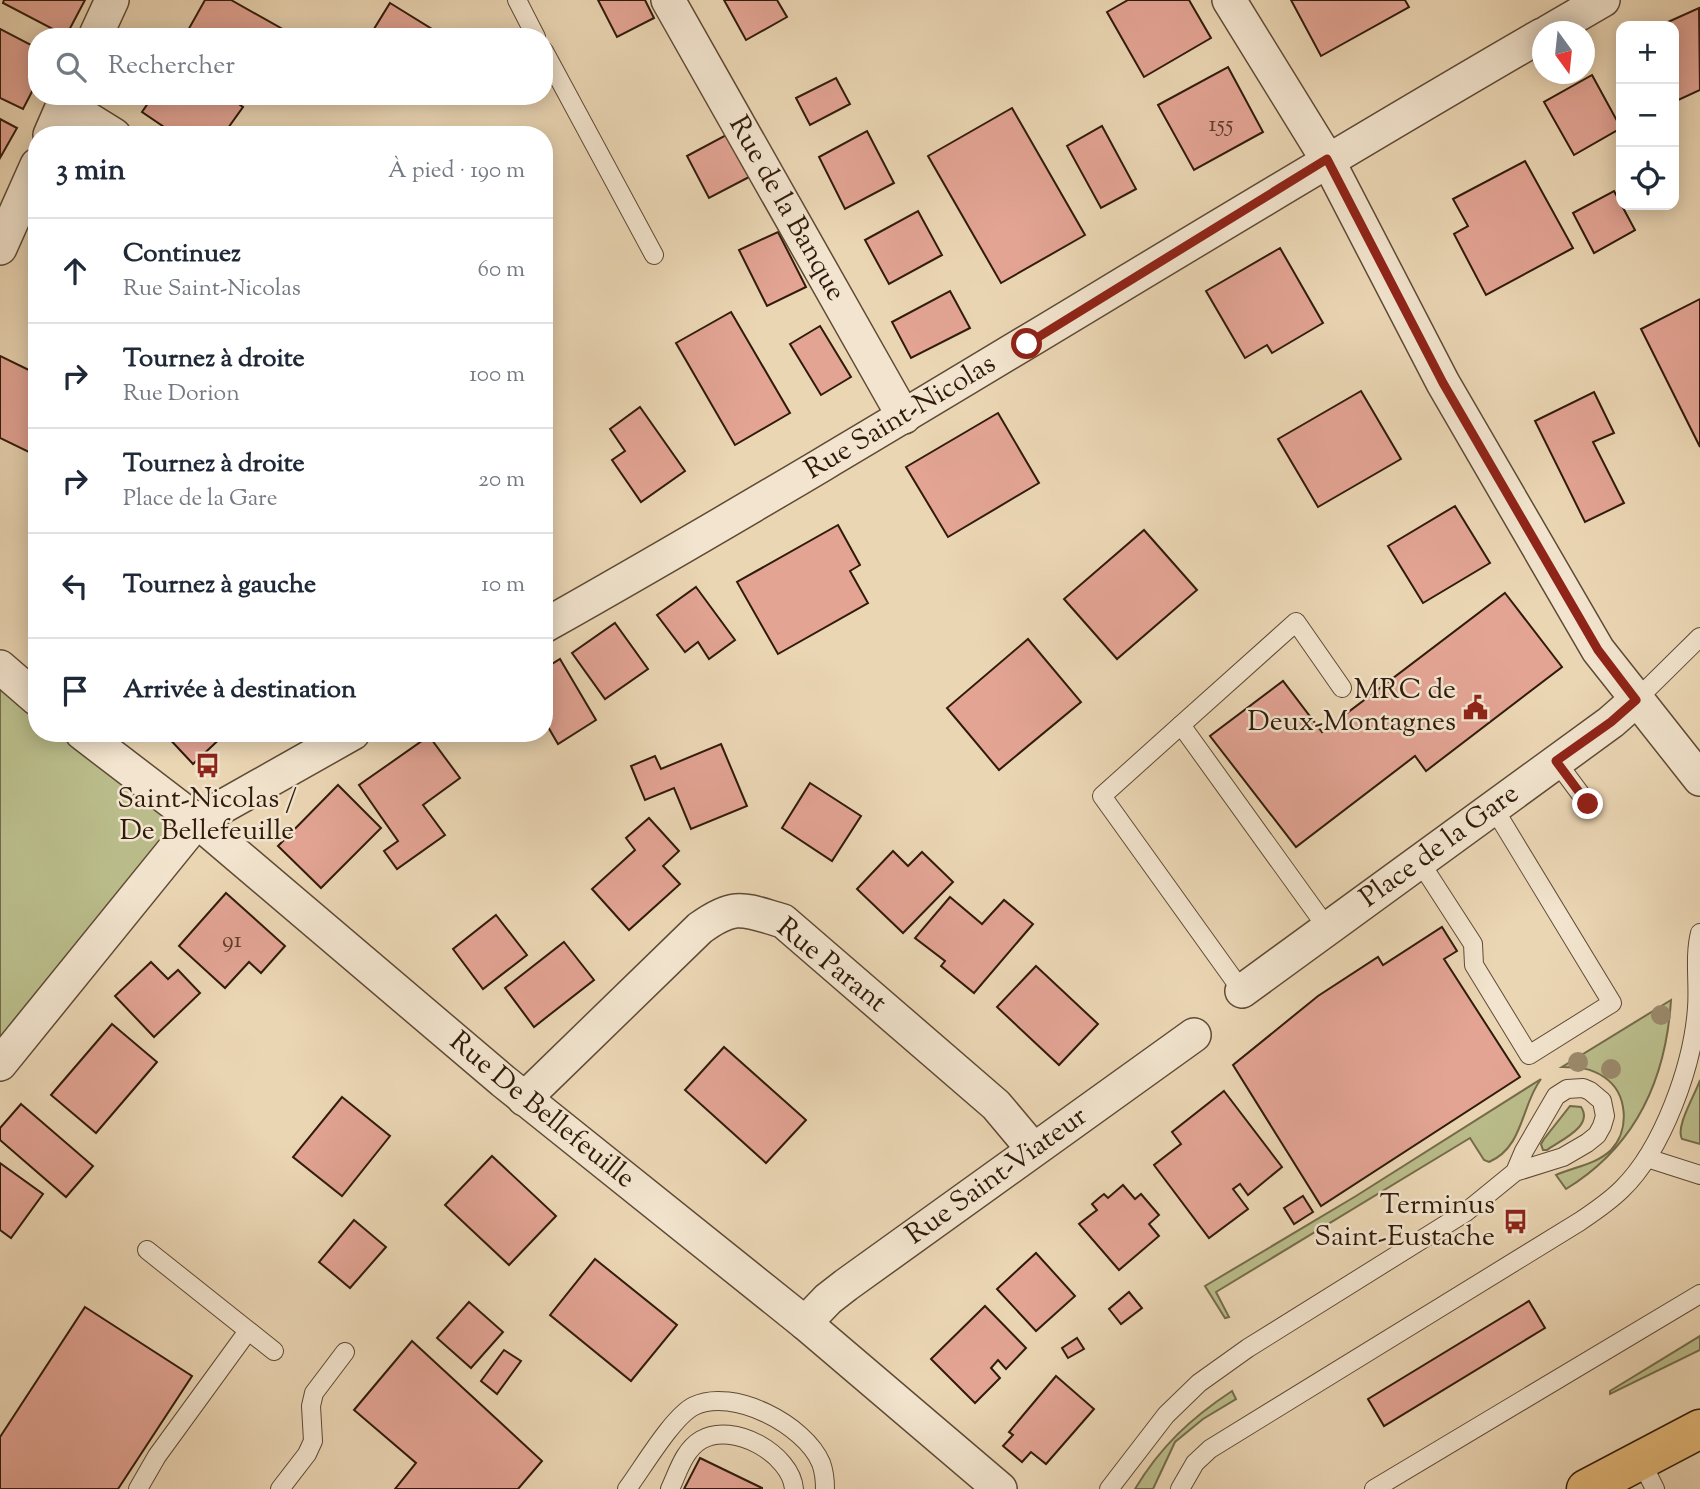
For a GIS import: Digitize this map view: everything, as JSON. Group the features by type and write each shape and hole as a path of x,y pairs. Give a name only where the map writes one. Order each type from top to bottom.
{"main road":[{"path":"1586,1489 1648,1475 1700,1429"}],"street":[{"path":"99,28 112,0"},
{"name":"Rue de la Banque","path":"668,0 904,417"},
{"path":"1229,0 1327,159 1449,393 1598,650 1700,779"},
{"path":"1567,21 1603,0"},
{"name":"Rue Saint-Nicolas","path":"553,621 904,417 1327,159 1532,41"},
{"path":"54,126 64,105"},
{"path":"73,105 102,126"},
{"path":"0,248 28,185"},
{"path":"0,667 28,691"},
{"name":"Place de la Gare","path":"1242,991 1611,722 1636,700"},
{"name":"Rue De Bellefeuille","path":"94,742 197,821 524,1099 805,1323 994,1487"},
{"path":"0,1064 197,821 337,742"},
{"name":"Rue Parant","path":"524,1099 700,928 716,917 741,909 783,921 996,1105 1033,1149"},
{"name":"Rue Saint-Viateur","path":"805,1323 837,1292 1194,1035"}],"lane":[{"path":"517,0 531,28"},
{"path":"553,68 654,255"},
{"path":"1242,991 1102,796 1296,622 1342,688"},
{"path":"1636,700 1700,637"},
{"path":"1181,725 1328,929"},
{"path":"1556,761 1588,804"},
{"path":"1420,862 1473,944 1474,965 1529,1055 1612,1003 1493,807"},
{"path":"1180,1489 1195,1463 1209,1449 1579,1222 1622,1189 1647,1158 1670,1110 1690,1057 1697,1008 1697,951 1700,933"},
{"path":"1109,1489 1166,1415 1215,1370 1466,1212 1516,1172 1563,1157 1597,1135 1605,1116 1602,1101 1583,1088 1567,1089 1556,1096 1524,1151 1516,1172"},
{"path":"1647,1158 1700,1175"},
{"path":"147,1250 274,1351"},
{"path":"1374,1489 1700,1294"},
{"path":"138,1489 157,1456 248,1331"},
{"path":"280,1489 307,1454 313,1441 311,1406 314,1392 345,1352"},
{"path":"627,1489 681,1416 694,1406 713,1401 752,1406 808,1443 821,1462 825,1489"},
{"path":"670,1489 693,1446 704,1438 717,1434 746,1439 778,1459 792,1486"}],"green space":[{"path":"0,686 28,711 28,742 76,742 197,821 0,1064"},
{"path":"1671,1000 1662,1057 1643,1108 1611,1153 1566,1189 1556,1175 1592,1162 1611,1150 1621,1132 1624,1112 1618,1092 1604,1077 1584,1069 1562,1067"},
{"path":"1541,1079 1534,1089 1516,1136 1500,1155 1489,1162 1484,1160 1470,1138 1216,1292 1229,1317 1225,1318 1205,1286 1356,1196"},
{"path":"1700,1080 1700,1144 1682,1139 1681,1127"},
{"path":"1570,1106 1581,1107 1584,1114 1580,1126 1560,1142 1543,1150 1541,1144 1544,1139"},
{"path":"1700,1336 1700,1350 1610,1394 1610,1391"},
{"path":"1232,1391 1236,1399 1203,1419 1175,1442 1153,1489 1135,1489 1155,1460 1178,1434"}],"building":[{"path":"4,0 85,0 70,28 51,28 3,3"},
{"path":"205,0 231,0 281,28 189,28"},
{"path":"598,0 645,0 654,18 617,37"},
{"path":"724,0 777,0 787,17 746,40"},
{"path":"1128,0 1189,0 1211,38 1144,77 1107,12"},
{"path":"1291,0 1405,0 1409,7 1321,56"},
{"path":"390,3 430,28 375,28"},
{"path":"1699,8 1700,90 1679,100 1679,21 1670,21"},
{"path":"0,29 28,43 28,99 23,109 0,98"},
{"path":"1228,67 1263,132 1194,170 1158,105"},
{"path":"836,78 850,104 810,125 796,98"},
{"path":"1595,80 1616,119 1616,131 1574,155 1544,102 1576,84 1595,84"},
{"path":"147,105 243,107 229,126 163,126 142,112"},
{"path":"1012,108 1085,235 1001,283 928,156"},
{"path":"0,119 17,128 0,158"},
{"path":"1102,126 1136,189 1101,208 1067,146"},
{"path":"867,131 894,183 845,209 819,157"},
{"path":"728,134 751,176 709,198 687,156"},
{"path":"1525,161 1573,248 1486,295 1454,234 1468,226 1453,199"},
{"path":"1614,191 1616,210 1624,210 1635,230 1594,253 1573,213"},
{"path":"918,211 942,255 889,284 865,240"},
{"path":"778,232 806,287 767,306 739,250"},
{"path":"1280,248 1323,323 1272,353 1267,345 1245,358 1206,291"},
{"path":"950,291 970,328 911,358 892,322"},
{"path":"1700,299 1700,447 1641,329"},
{"path":"731,312 790,413 735,445 676,343"},
{"path":"820,326 851,377 821,395 790,344"},
{"path":"0,356 28,370 28,452 0,438"},
{"path":"1361,391 1401,459 1318,507 1278,439"},
{"path":"1594,392 1614,433 1593,442 1624,503 1585,522 1535,421"},
{"path":"640,407 685,471 641,502 612,460 625,451 610,429"},
{"path":"998,413 1039,483 948,537 906,467"},
{"path":"1455,506 1490,563 1423,603 1388,546"},
{"path":"838,525 860,565 850,571 868,603 778,654 737,582"},
{"path":"1144,530 1197,590 1117,659 1064,599"},
{"path":"696,587 735,640 709,659 698,642 685,652 657,615"},
{"path":"1505,593 1562,667 1426,771 1415,756 1296,847 1210,736 1283,681 1322,732"},
{"path":"615,623 648,669 605,699 572,653"},
{"path":"1028,639 1081,702 999,770 947,708"},
{"path":"560,659 596,720 558,744 553,735 553,663"},
{"path":"172,742 216,742 193,764"},
{"path":"420,742 433,742 460,778 423,805 445,835 397,869 384,851 398,841 359,785"},
{"path":"721,744 747,806 691,829 674,788 645,800 631,766 655,756 661,769"},
{"path":"810,783 861,816 832,861 782,828"},
{"path":"338,785 381,828 321,888 278,846"},
{"path":"649,818 679,851 663,866 680,884 629,930 592,889 635,850 626,838"},
{"path":"893,851 908,866 922,852 953,882 903,933 857,889"},
{"path":"226,893 285,946 261,973 249,962 225,988 179,946"},
{"path":"950,897 982,924 1004,900 1033,924 974,993 941,966 945,961 915,938"},
{"path":"496,915 527,955 483,989 453,949"},
{"path":"1442,927 1457,951 1444,959 1520,1077 1321,1206 1233,1065 1318,996 1378,957 1383,965"},
{"path":"564,942 594,980 534,1027 505,988"},
{"path":"151,962 168,979 178,970 200,993 154,1037 115,996"},
{"path":"1036,966 1098,1024 1059,1065 997,1007"},
{"path":"112,1024 157,1062 96,1133 51,1095"},
{"path":"724,1047 806,1120 766,1163 685,1090"},
{"path":"1224,1091 1282,1167 1248,1195 1240,1184 1233,1189 1248,1209 1209,1238 1154,1165 1181,1144 1172,1132"},
{"path":"342,1097 390,1136 342,1196 293,1157"},
{"path":"21,1104 93,1166 66,1197 0,1140 0,1128"},
{"path":"492,1156 556,1216 509,1265 445,1205"},
{"path":"0,1163 43,1194 11,1238 0,1230"},
{"path":"1123,1185 1135,1199 1141,1194 1159,1215 1149,1224 1159,1236 1119,1270 1079,1224 1097,1210 1092,1204 1104,1194 1108,1198"},
{"path":"1303,1196 1313,1212 1294,1224 1284,1208"},
{"path":"354,1220 386,1247 350,1288 319,1262"},
{"path":"1036,1253 1075,1296 1036,1331 997,1289"},
{"path":"595,1259 677,1325 631,1381 550,1315"},
{"path":"1129,1292 1142,1308 1121,1324 1109,1309"},
{"path":"1529,1301 1545,1328 1384,1426 1368,1399"},
{"path":"469,1302 503,1332 471,1368 437,1338"},
{"path":"985,1306 1026,1348 1006,1369 998,1360 991,1368 1000,1378 975,1403 931,1359"},
{"path":"85,1307 192,1376 118,1489 0,1489 0,1437"},
{"path":"1077,1338 1084,1349 1068,1358 1062,1348"},
{"path":"412,1341 542,1461 518,1489 395,1489 416,1463 354,1410"},
{"path":"504,1350 521,1361 497,1394 481,1381"},
{"path":"1056,1376 1094,1409 1046,1464 1031,1452 1022,1462 1003,1446 1013,1435 1009,1432"},
{"path":"700,1458 762,1488 762,1489 684,1489"}],"place":[{"name":"MRC de Deux-Montagnes","path":"1476,707"},
{"name":"Saint-Nicolas / De Bellefeuille","path":"207,766"},
{"name":"Terminus Saint-Eustache","path":"1515,1222"}],"route":[{"path":"1027,344 1327,159 1443,383 1598,650 1636,700 1611,722 1556,761 1588,804"}]}
